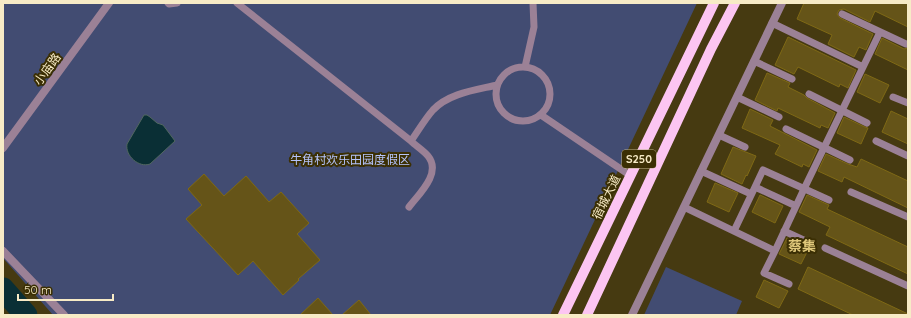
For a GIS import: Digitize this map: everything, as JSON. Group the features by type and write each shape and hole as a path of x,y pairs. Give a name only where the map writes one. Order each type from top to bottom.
{"main road":[{"name":"宿城大道","path":"563,315 714,3"},
{"name":"S250","path":"587,315 735,3"}],"street":[{"name":"小庙路","path":"3,148 109,3"},
{"path":"632,315 782,3"},
{"path":"3,251 64,315"}],"lane":[{"path":"168,3 177,3"},
{"path":"237,3 427,155 431,161 433,169 431,178 410,207"},
{"path":"525,67 534,27 533,3"},
{"path":"842,14 906,44"},
{"path":"772,23 863,67"},
{"path":"789,284 764,273 880,32"},
{"path":"754,61 792,79"},
{"path":"525,67 542,75 550,90 550,100 541,115 533,120 524,121 515,120 507,116 501,110 497,102 496,94 497,85 508,72 516,68 525,67"},
{"path":"411,141 434,110 446,101 459,95 497,85"},
{"path":"809,94 866,123"},
{"path":"893,96 908,103"},
{"path":"737,97 779,117"},
{"path":"541,115 631,176"},
{"path":"786,129 850,160"},
{"path":"718,135 745,147"},
{"path":"876,142 908,156"},
{"path":"734,231 763,170 829,200"},
{"path":"701,171 751,194"},
{"path":"755,187 796,206"},
{"path":"851,192 908,217"},
{"path":"684,207 775,251"},
{"path":"784,231 810,243"},
{"path":"825,248 908,286"}],"green space":[{"name":"牛角村欢乐田园度假区","path":"3,3 697,3 550,315 53,315 3,258"},
{"path":"666,267 742,301 736,315 644,315"}],"shaded area":[{"path":"144,115 147,115 157,123 163,125 175,141 150,164 146,165 137,163 130,157 127,148 127,144"}],"building":[{"path":"804,3 908,3 908,27 875,11 870,22 844,9 839,10 837,14 840,18 873,34 866,50 859,47 854,57 828,44 832,35 797,19"},
{"path":"788,37 856,70 848,88 840,84 839,87 798,67 794,74 775,65"},
{"path":"882,38 904,49 908,48 908,70 875,54"},
{"path":"767,73 790,83 788,87 835,113 828,128 821,125 820,128 778,108 777,111 755,100"},
{"path":"865,74 889,85 880,103 857,92"},
{"path":"750,109 773,120 770,126 817,150 809,167 803,164 802,167 775,154 780,145 742,128"},
{"path":"891,111 908,119 908,144 882,132"},
{"path":"844,117 868,128 861,144 837,133"},
{"path":"733,147 756,156 742,184 721,174"},
{"path":"826,154 857,167 861,159 908,181 908,208 844,177 842,182 818,171"},
{"path":"204,174 224,196 246,176 269,202 281,192 309,223 297,234 320,260 298,279 299,280 283,295 253,261 238,275 186,219 202,205 188,189"},
{"path":"715,183 738,193 729,212 707,202"},
{"path":"760,195 783,206 775,223 752,212"},
{"path":"807,195 829,205 827,209 908,247 908,274 826,235 830,227 799,212"},
{"path":"787,238 809,248 801,264 779,254"},
{"path":"808,267 908,315 853,315 798,289"},
{"path":"764,280 788,291 779,308 756,297"},
{"path":"318,298 333,315 300,315"},
{"path":"359,300 371,315 342,315"}],"waterway":[{"path":"3,289 26,315"},
{"path":"3,298 8,294"}],"district":[{"name":"蔡集","path":"802,246"}]}
